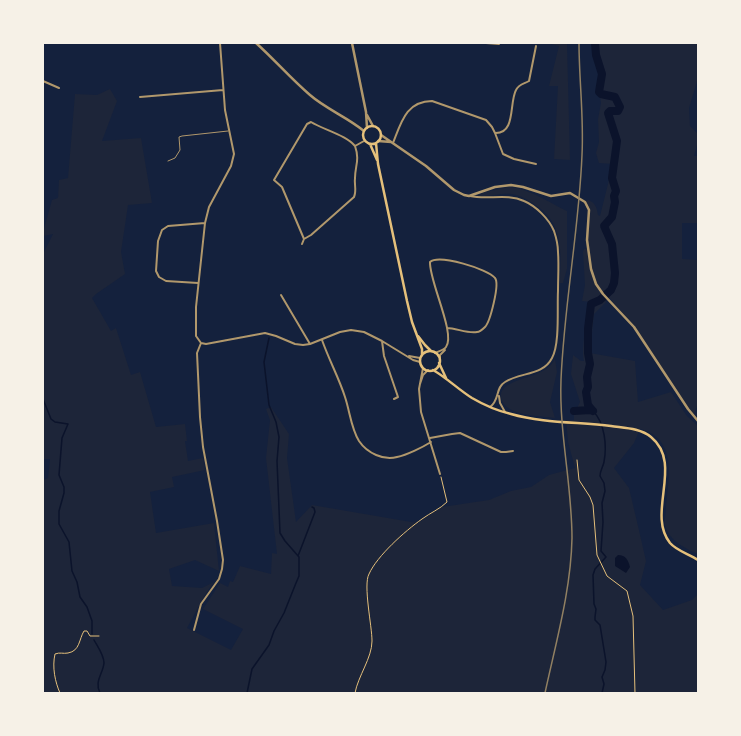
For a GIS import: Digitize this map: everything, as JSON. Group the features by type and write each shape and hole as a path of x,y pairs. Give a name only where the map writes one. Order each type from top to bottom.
{"main road":[{"path":"378,164 370,144 364,141 363,135 367,128 373,126 379,130 381,136 377,142 378,164 409,312 422,349 420,362 423,368 433,370 472,398 490,407 505,412 551,421 598,424 638,430 651,436 660,448 666,469 662,522 665,535 675,548 698,560"},
{"path":"370,144 377,142"},
{"path":"417,334 431,351"},
{"path":"421,356 426,352 435,352 440,359 440,363 447,379"},
{"path":"433,370 440,363"}],"street":[{"path":"220,43 225,110 234,154 209,207 205,223 198,283 196,336 201,343 206,344 265,333 296,344 310,344 340,332 352,330 364,332 420,362"},
{"path":"256,43 310,95 329,109 353,122 364,131"},
{"path":"352,43 366,112 367,128"},
{"path":"486,43 499,44"},
{"path":"495,133 501,133 508,126 515,91 520,85 529,81 536,46"},
{"path":"43,81 59,88"},
{"path":"140,97 223,90"},
{"path":"392,143 407,112 415,105 424,101 432,101 486,120 492,127 503,154 514,159 536,164"},
{"path":"366,112 373,126"},
{"path":"302,244 304,239 311,235 354,197 356,189 354,179 358,160 355,146 346,138 311,122 307,124 274,180 282,187 304,239"},
{"path":"381,136 432,170 454,190 464,195 478,198 503,197 524,201 537,209 547,219 553,229 558,251 557,334 554,354 550,361 541,369 506,380 502,384 495,402 490,407"},
{"path":"355,146 364,141"},
{"path":"377,142 392,143"},
{"path":"469,196 491,188 509,185 523,187 550,196 570,193 587,204 589,210 587,240 596,284 603,294 634,327 688,409 698,421"},
{"path":"198,283 166,282 158,278 156,271 159,236 164,228 175,225 205,223"},
{"path":"440,359 440,355 447,346 449,334 447,328 431,275 430,262 432,260 442,259 464,264 492,276 497,282 491,314 484,328 476,332 447,328"},
{"path":"281,294 310,344"},
{"path":"322,340 345,397 356,435 365,448 380,456 397,458 431,442"},
{"path":"382,341 384,356 398,397 394,399"},
{"path":"194,630 201,604 219,579 222,569 217,521 206,464 200,416 197,353 201,343"},
{"path":"435,352 444,349 447,346"},
{"path":"406,355 417,358 421,356"},
{"path":"423,368 419,389 421,412 440,474"},
{"path":"419,389 423,375 428,370"},
{"path":"498,393 500,403 505,412"},
{"path":"430,438 460,433 501,452 513,450"}],"lane":[{"path":"168,161 175,158 180,150 179,138 182,136 229,131"}],"path":[{"path":"577,460 580,482 590,497 593,505 597,555 607,576 627,591 634,622 635,693"},
{"path":"355,693 372,642 367,587 368,574 387,550 426,516 442,507 447,502 440,474"},
{"path":"60,693 55,684 55,654 60,652 68,653 76,649 84,630 87,631 90,636 99,636"}],"shaded area":[{"path":"547,43 567,43 570,160 554,159 558,86 549,86 559,46"},
{"path":"595,43 698,43 698,78 689,108 690,126 698,134 698,142 694,156 698,156 698,223 682,223 682,259 698,260 698,404 693,416 634,327 607,295 604,297 606,302 594,314 590,353 635,361 638,402 671,392 687,416 698,426 698,554 678,543 670,535 665,525 669,474 666,451 661,442 652,434 640,429 634,443 614,468 629,488 646,561 640,585 663,610 692,600 698,594 698,693 43,693 43,480 48,478 50,459 43,459 43,254 53,234 43,236 43,232 52,200 58,198 59,180 68,178 75,94 97,95 110,89 117,101 102,141 141,138 152,203 128,205 121,252 125,274 92,298 111,331 116,328 131,375 140,372 156,427 185,424 187,441 185,441 188,461 203,458 205,470 172,477 174,487 150,492 156,533 214,523 219,571 195,560 169,569 172,586 202,588 214,582 206,593 187,628 231,650 243,629 203,609 220,583 228,587 230,581 233,582 240,566 271,574 272,553 277,554 266,458 270,420 266,409 271,407 289,434 287,458 296,522 312,505 417,523 442,507 489,500 511,491 531,487 549,475 575,468 568,442 566,420 574,420 574,409 577,408 580,402 571,374 573,355 581,361 584,361 583,348 591,302 582,301 585,285 583,252 584,249 588,249 587,240 590,213 585,202 588,200 592,202 598,215 600,216 613,164 599,163 596,153 599,142 598,119 601,103 599,90 602,74 596,55"},
{"path":"509,187 524,190 539,196 567,211 567,269 563,283 560,283 561,260 559,239 551,220 544,212 529,200 520,196 507,194 478,196 485,192"},
{"path":"555,359 557,372 550,402 555,418 533,416 511,410 506,406 502,401 501,395 507,386 539,373 549,366"},
{"path":"618,555 625,557 628,562 630,567 626,573 615,566 615,558"}],"waterway":[{"path":"593,411 588,405 586,392 588,387 587,377 590,364 588,353 588,329 591,304 600,300 611,290 614,283 615,273 612,244 604,226 612,217 615,202 614,196 616,191 612,178 617,141 608,113 610,111 618,111 620,107 615,97 601,94 599,92 602,74 596,55 595,43"},
{"path":"247,693 252,669 269,645 299,576 299,557 280,533 277,461 279,437 276,422 269,405 264,362 269,338"},
{"path":"43,399 51,419 55,422 68,424 62,438 59,475 64,487 64,493 59,511 59,524 69,542 72,571 77,582 80,597 87,607 92,621 92,634"},
{"path":"574,411 593,411"},
{"path":"593,411 603,428 605,442 604,462 600,476 604,483 605,491 602,503 603,522 601,551 606,557 595,569 593,575 594,604 596,609 595,620 600,625 606,662 602,677 604,684 602,693"},
{"path":"298,556 315,512 314,508 312,507"},
{"path":"94,640 104,660 98,681 98,689 100,693"}],"railway":[{"path":"545,693 566,596 572,538 570,498 562,420 561,380 565,324 578,211 582,155 579,43"}]}
